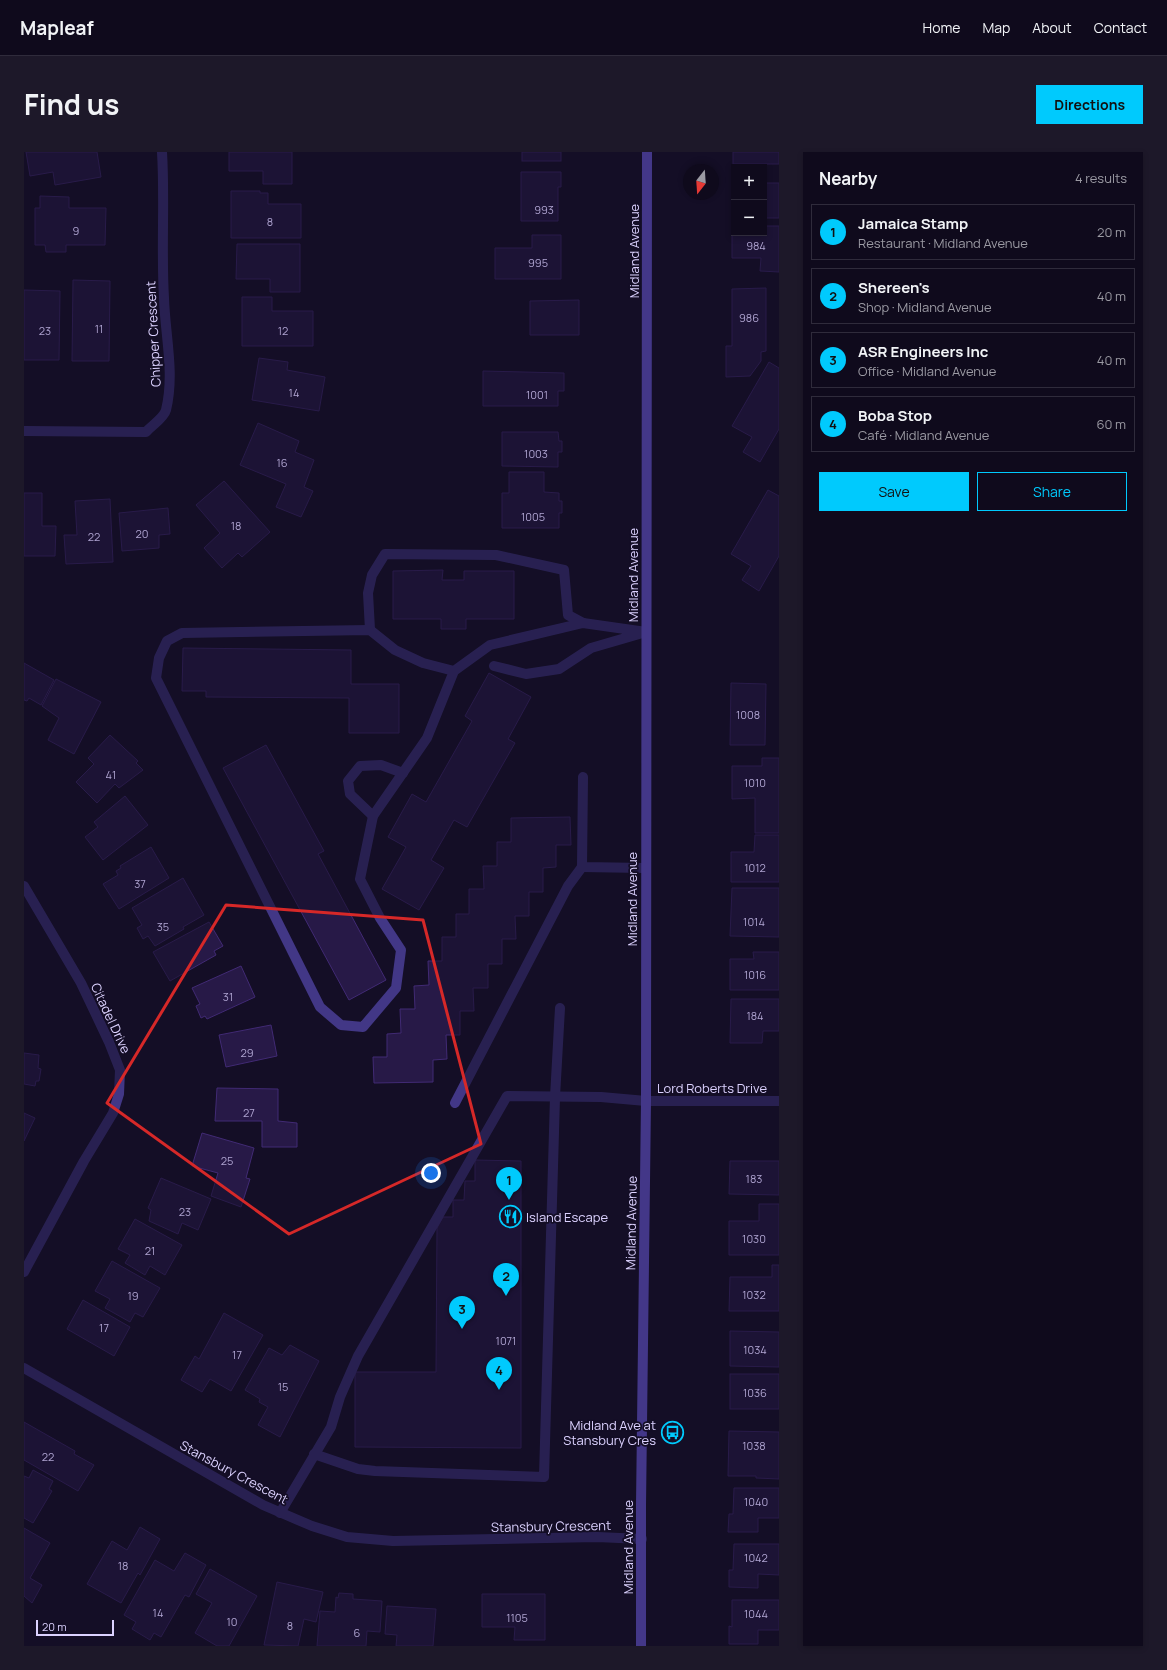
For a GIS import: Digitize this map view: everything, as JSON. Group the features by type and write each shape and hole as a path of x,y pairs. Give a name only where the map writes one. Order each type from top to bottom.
{"main road":[{"name":"Midland Avenue","path":"641,1646 646,1101 645,868 647,152"}],"street":[{"name":"Chipper Crescent","path":"24,432 146,432 165,412 170,389 170,364 166,339 163,296 162,152"},
{"path":"370,630 368,593 372,575 385,554 496,555 564,570 568,615 583,623 646,632"},
{"path":"454,671 423,663 395,650 370,630 182,633 167,641 159,658 156,678 320,1007 341,1025 363,1027 396,988 401,950 380,918 360,879 373,816 427,738 454,671 490,645 583,623"},
{"path":"494,666 526,674 559,669 591,648 646,632"},
{"path":"373,816 350,794 348,781 360,766 381,765 403,773"},
{"path":"455,1103 568,886 582,868 583,777"},
{"path":"582,868 645,868"},
{"name":"Citadel Drive","path":"24,886 80,983 109,1042 120,1070 119,1094 113,1113 84,1161 24,1272"},
{"path":"280,1512 314,1454 358,1469 544,1477 555,1097 560,1008"},
{"name":"Lord Roberts Drive","path":"314,1454 331,1427 340,1397 358,1356 507,1096 601,1097 646,1101 779,1101"},
{"name":"Stansbury Crescent","path":"24,1368 263,1505 312,1526 347,1537 393,1542 597,1537 642,1539"}],"highlighted area":[{"path":"226,905 423,920 481,1144 289,1234 107,1103"}],"building":[{"path":"26,152 97,152 101,177 55,185 53,172 30,176"},
{"path":"229,152 292,152 292,184 263,184 263,171 229,171"},
{"path":"522,152 561,152 561,161 522,161"},
{"path":"733,152 779,152 779,164 733,164"},
{"path":"521,172 561,172 561,187 558,187 558,221 521,221"},
{"path":"767,183 779,183 779,218 767,218"},
{"path":"231,191 260,191 260,193 268,193 268,204 301,204 301,238 231,238"},
{"path":"40,196 69,197 69,208 106,208 105,245 66,245 66,252 46,252 45,245 35,245 35,208 40,208"},
{"path":"767,226 779,226 779,272 760,271 761,258 732,258 732,236 767,236"},
{"path":"532,235 561,235 561,279 495,279 495,248 532,248"},
{"path":"237,244 300,244 300,292 270,292 270,279 236,279"},
{"path":"73,280 110,281 109,361 72,361"},
{"path":"766,288 766,351 761,352 761,361 750,376 726,377 726,346 732,346 732,289"},
{"path":"24,290 60,291 59,360 24,360"},
{"path":"242,297 272,297 272,311 313,311 313,346 242,346"},
{"path":"579,300 579,335 530,335 530,301"},
{"path":"259,358 288,362 287,370 325,377 319,411 252,400"},
{"path":"769,362 779,368 779,429 760,462 743,452 752,437 732,426"},
{"path":"483,371 564,373 564,391 558,391 558,406 483,406"},
{"path":"258,423 299,441 295,452 314,460 304,487 313,491 301,517 276,507 286,484 240,465"},
{"path":"502,432 558,432 559,441 562,441 562,452 558,452 558,467 502,466"},
{"path":"509,472 544,472 544,492 559,493 559,501 562,501 562,513 559,513 559,528 502,528 502,493 509,493"},
{"path":"224,481 270,532 242,557 238,553 222,568 204,548 220,533 196,505"},
{"path":"768,490 779,496 779,556 759,591 742,580 751,566 731,554"},
{"path":"24,493 42,493 42,526 56,526 55,556 24,556"},
{"path":"110,499 113,562 66,564 64,535 77,535 75,501"},
{"path":"168,508 170,534 159,535 159,548 122,551 119,513"},
{"path":"443,570 442,580 464,580 464,571 514,571 514,619 466,619 466,629 441,629 441,619 393,619 393,571"},
{"path":"183,648 351,650 351,684 399,684 399,733 349,733 349,698 206,697 206,691 182,691"},
{"path":"24,663 54,680 41,705 29,698 27,701 24,700"},
{"path":"489,673 531,697 508,739 515,743 467,827 454,820 431,860 444,868 419,910 382,889 406,847 388,837 412,794 426,802 472,721 465,716"},
{"path":"56,679 101,702 74,754 48,740 59,718 42,706"},
{"path":"731,683 766,684 765,745 730,745"},
{"path":"110,735 138,761 136,763 143,770 119,788 115,784 97,803 76,782 94,764 88,758"},
{"path":"266,745 324,851 318,854 386,980 349,1000 223,768"},
{"path":"762,758 779,758 779,833 755,833 755,798 732,799 732,766 762,766"},
{"path":"125,796 148,825 103,860 85,837 98,827 94,822"},
{"path":"570,817 571,845 556,845 556,867 543,868 543,892 529,892 529,916 515,916 516,939 502,939 502,964 488,964 488,988 473,988 474,1011 460,1011 460,1035 446,1035 447,1059 433,1060 433,1082 374,1083 373,1057 387,1057 387,1034 401,1033 400,1009 415,1009 414,986 429,985 428,961 442,961 442,937 456,937 456,914 469,914 469,889 484,889 483,866 497,866 497,842 511,842 511,818"},
{"path":"755,835 779,835 779,882 731,882 731,852 754,852"},
{"path":"151,847 169,878 119,909 103,884 118,875 116,871 121,868 120,866"},
{"path":"183,878 204,915 155,946 148,936 143,939 137,928 142,925 132,908"},
{"path":"732,888 779,888 779,937 730,936"},
{"path":"209,922 223,946 214,951 216,955 170,981 153,952"},
{"path":"753,952 779,952 779,990 730,990 730,959 754,959"},
{"path":"241,966 255,997 207,1019 205,1016 201,1018 196,1006 200,1004 192,988"},
{"path":"731,999 779,999 779,1031 763,1031 762,1043 730,1043"},
{"path":"271,1025 277,1056 226,1067 219,1035"},
{"path":"24,1053 39,1055 38,1068 41,1069 39,1081 36,1081 35,1086 24,1084"},
{"path":"217,1088 278,1089 278,1121 297,1123 297,1147 262,1147 262,1121 215,1121"},
{"path":"24,1113 35,1118 24,1141"},
{"path":"202,1133 254,1148 246,1178 250,1179 241,1207 211,1196 218,1173 192,1166"},
{"path":"475,1160 521,1161 521,1448 355,1447 355,1372 436,1372 437,1228 443,1217 453,1217 453,1200 464,1200 465,1181 475,1181"},
{"path":"730,1161 779,1161 779,1195 729,1194"},
{"path":"161,1178 211,1199 198,1230 182,1223 178,1234 149,1221 151,1210 148,1208"},
{"path":"759,1204 779,1204 779,1255 729,1255 729,1221 759,1221"},
{"path":"135,1219 182,1245 165,1275 150,1266 145,1275 125,1263 130,1255 118,1249"},
{"path":"112,1261 160,1288 143,1317 135,1313 130,1322 105,1308 110,1299 95,1291"},
{"path":"772,1265 779,1265 779,1311 729,1311 730,1277 772,1277"},
{"path":"83,1300 130,1327 114,1356 67,1329"},
{"path":"224,1313 263,1335 231,1391 210,1379 202,1392 181,1380 195,1356 199,1359"},
{"path":"730,1331 779,1332 779,1367 730,1366"},
{"path":"290,1345 319,1361 280,1437 258,1425 268,1407 259,1402 260,1399 245,1390 269,1348 282,1355"},
{"path":"730,1374 779,1374 779,1409 730,1409"},
{"path":"24,1422 75,1451 74,1454 94,1465 78,1491 24,1460"},
{"path":"729,1431 779,1432 779,1479 756,1478 756,1476 728,1476"},
{"path":"33,1470 53,1481 49,1489 52,1491 33,1523 24,1518 24,1476 29,1478"},
{"path":"734,1488 779,1488 779,1518 758,1518 758,1532 728,1532 729,1514 733,1514"},
{"path":"140,1527 160,1539 140,1575 138,1573 121,1603 87,1584 112,1541 127,1550"},
{"path":"24,1528 50,1543 30,1578 42,1585 32,1603 24,1596"},
{"path":"734,1544 779,1544 779,1575 758,1574 758,1588 729,1587 729,1570 733,1570"},
{"path":"185,1553 206,1565 189,1597 185,1595 161,1637 154,1633 150,1640 132,1629 136,1622 124,1615 155,1560 174,1571"},
{"path":"210,1569 257,1596 229,1646 217,1646 195,1633 212,1603 196,1594"},
{"path":"277,1582 323,1592 316,1622 304,1619 298,1646 264,1645"},
{"path":"339,1593 353,1594 353,1599 382,1601 380,1632 367,1631 366,1646 317,1646 320,1611 335,1612 336,1597 338,1598"},
{"path":"482,1594 545,1594 545,1640 514,1640 515,1627 482,1627"},
{"path":"732,1600 779,1600 779,1630 758,1630 758,1644 729,1644 729,1626 732,1627"},
{"path":"387,1606 436,1609 433,1646 396,1646 397,1635 385,1634"}],"place":[{"name":"Jamaica Stamp","path":"509,1200"},
{"name":"Island Escape","path":"510,1217"},
{"name":"Shereen's","path":"506,1296"},
{"name":"ASR Engineers Inc","path":"462,1329"},
{"name":"Boba Stop","path":"499,1390"},
{"name":"Midland Ave at Stansbury Cres","path":"672,1432"}]}
